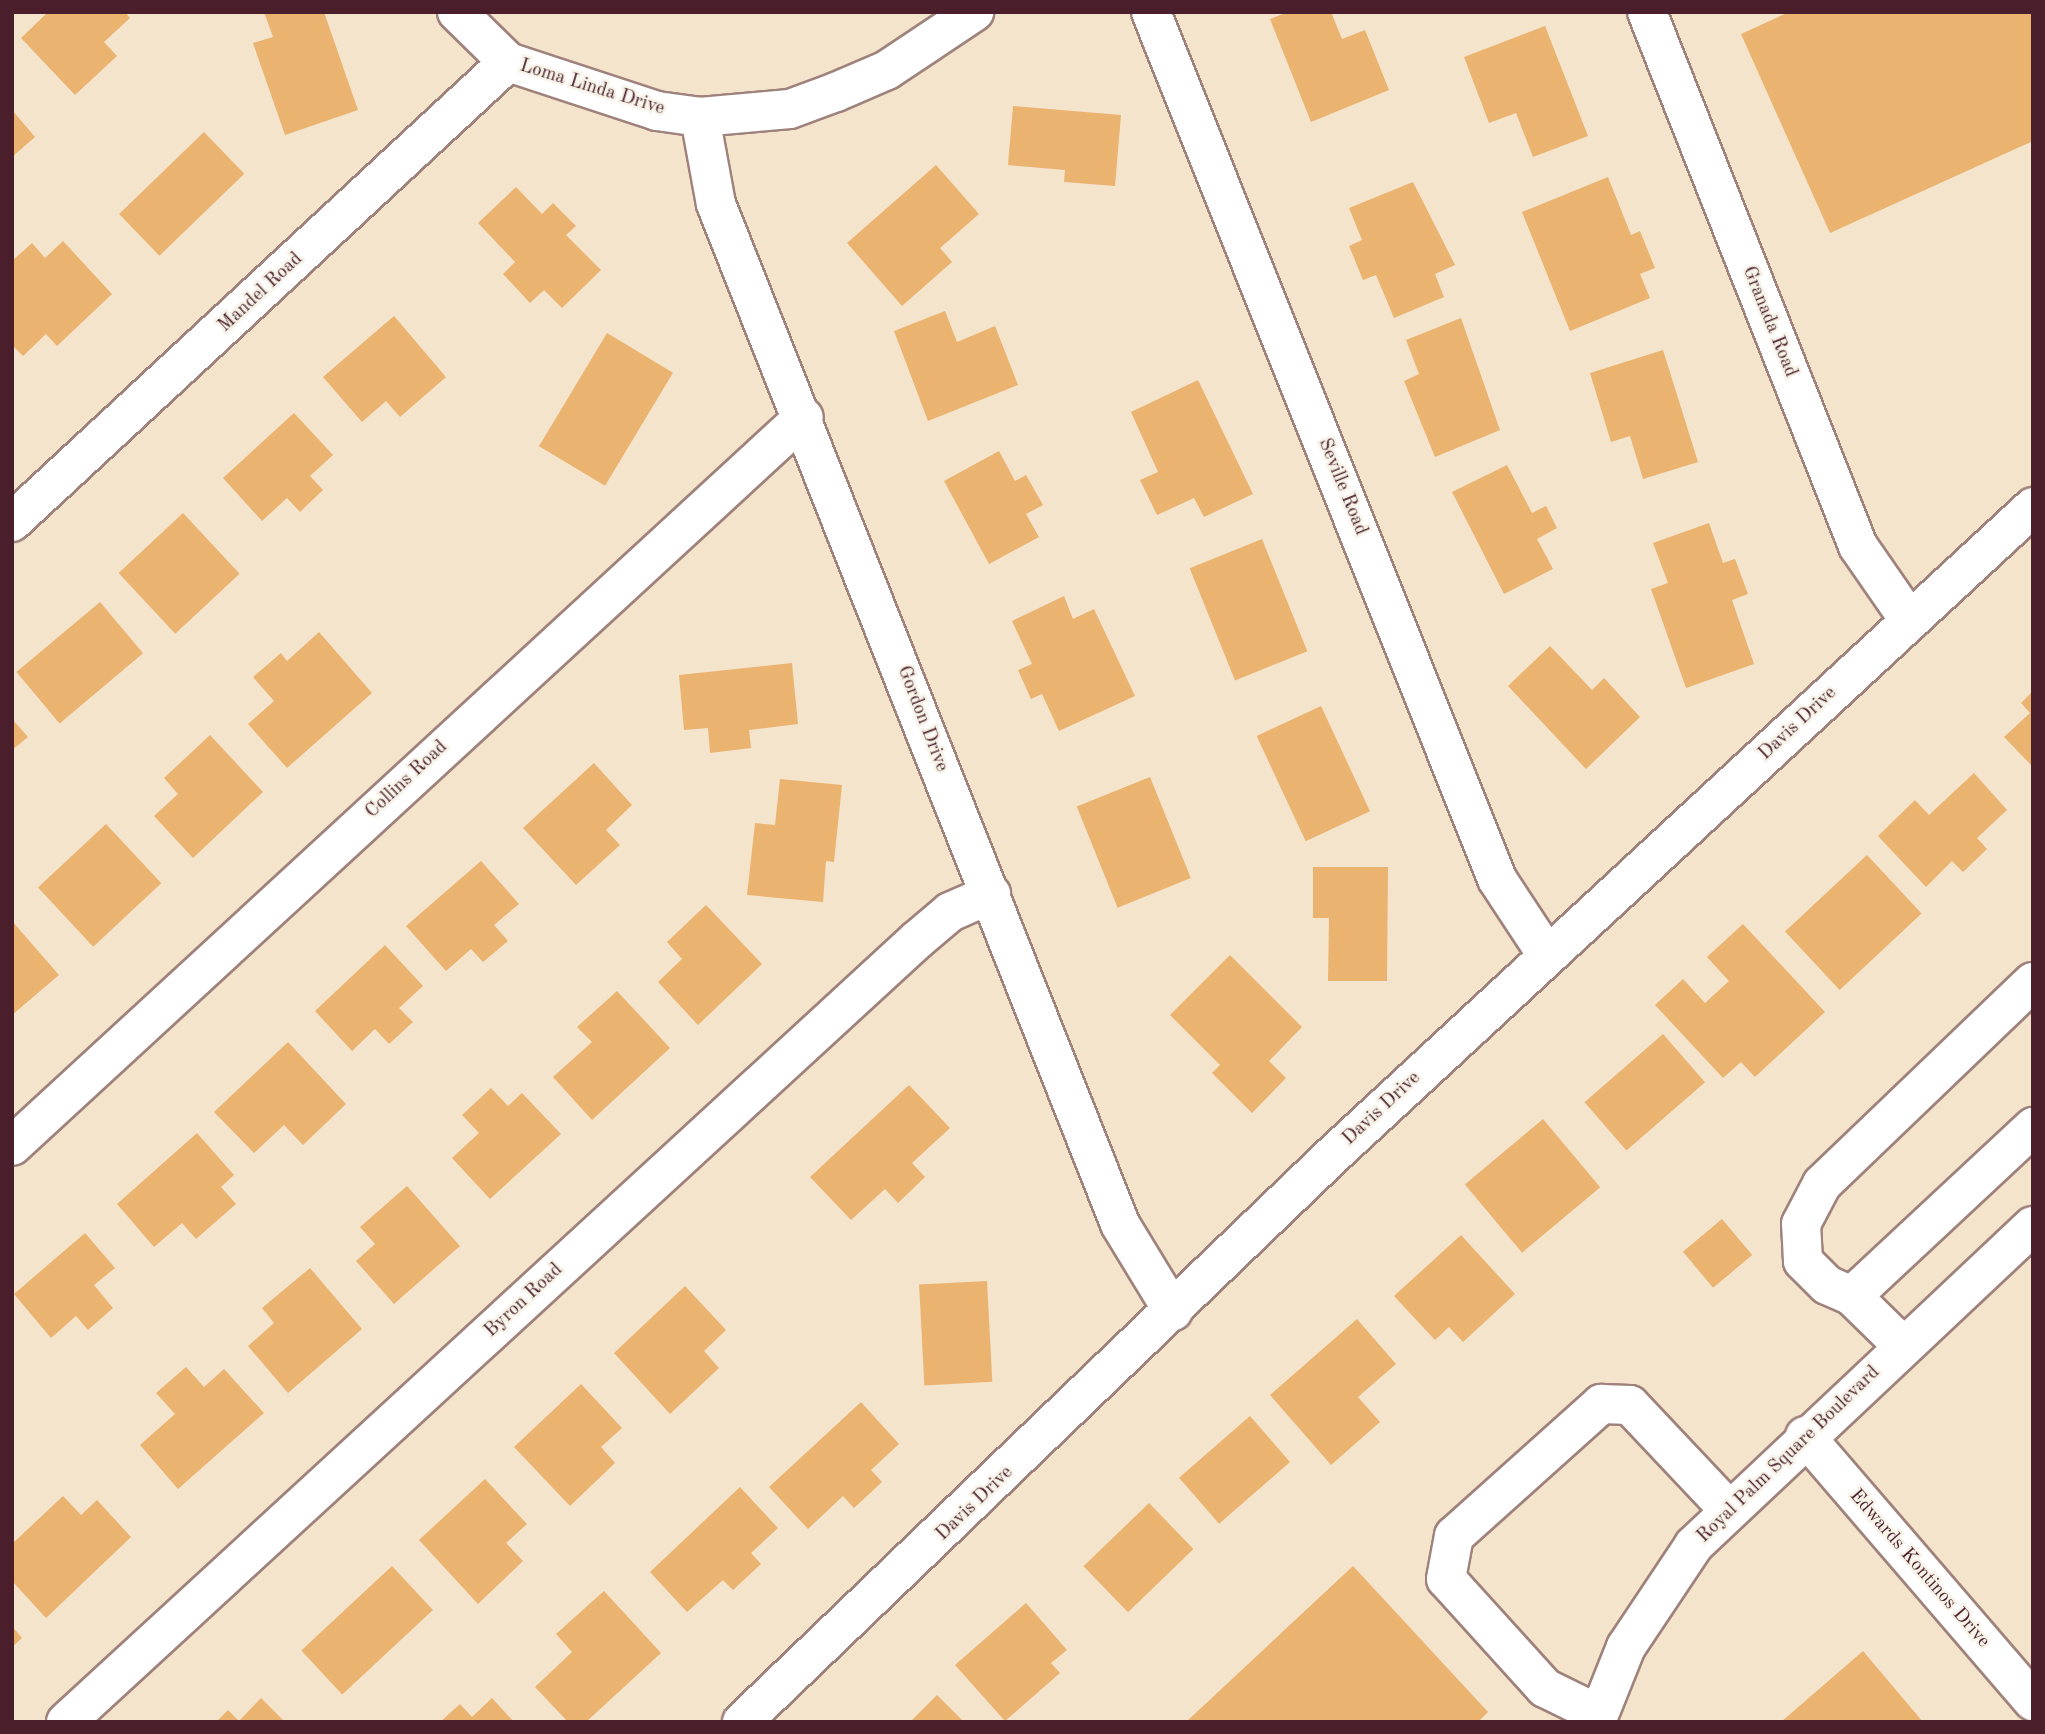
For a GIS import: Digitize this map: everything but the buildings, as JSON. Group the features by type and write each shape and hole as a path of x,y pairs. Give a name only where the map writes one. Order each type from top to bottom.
{"street":[{"name":"Loma Linda Drive","path":"457,12 508,62 657,111 701,117 768,113 836,92 887,70 974,12"},
{"name":"Seville Road","path":"1151,12 1497,878 1547,956"},
{"name":"Granada Road","path":"1647,12 1858,546 1910,621"},
{"name":"Mandel Road","path":"12,522 508,62"},
{"name":"Gordon Drive","path":"701,117 716,204 804,417 1120,1224 1173,1311"},
{"name":"Collins Road","path":"12,1146 804,417"},
{"name":"Davis Drive","path":"743,1722 1547,956 2033,507"},
{"name":"Byron Road","path":"66,1722 917,940 950,912 991,894"},
{"path":"1903,1346 1852,1296 1827,1285 1803,1261 1801,1224 1822,1184 2033,982"},
{"path":"1852,1296 2033,1127"},
{"name":"Royal Palm Square Boulevard","path":"1597,1718 1658,1594 1728,1509 2033,1226"},
{"path":"1597,1718 1545,1688 1446,1579 1454,1536 1601,1404 1630,1405 1728,1509"},
{"name":"Edwards Kontinos Drive","path":"1805,1436 2033,1701"}]}
